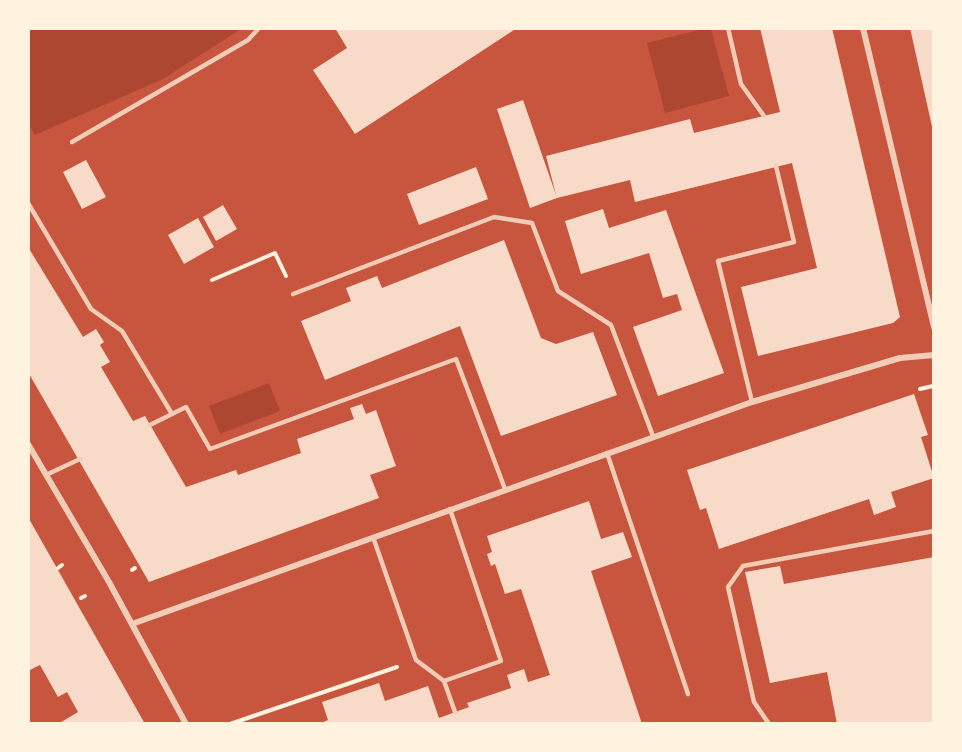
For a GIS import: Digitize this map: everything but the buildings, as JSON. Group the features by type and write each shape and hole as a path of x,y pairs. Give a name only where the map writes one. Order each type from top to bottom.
{"street":[{"path":"863,28 933,327"},
{"path":"132,624 752,402 900,358 933,355"},
{"path":"28,444 186,723"}],"lane":[{"path":"72,142 248,40 259,28"},
{"path":"728,28 741,84 764,116"},
{"path":"752,402 718,261 795,242 777,166"},
{"path":"28,203 91,309 122,331 172,414"},
{"path":"293,294 494,217 532,223 558,291 611,326 653,436"},
{"path":"150,425 186,407 210,449 456,359 505,489"},
{"path":"607,453 688,694"},
{"path":"46,475 80,459"},
{"path":"444,681 501,661 450,509"},
{"path":"769,723 754,702 728,587 743,566 933,531"},
{"path":"373,537 416,660 444,681 455,712"}],"path":[{"path":"212,280 275,253 293,294"},
{"path":"920,389 933,386"},
{"path":"230,723 416,660"}],"shaded area":[{"path":"29,28 241,29 163,79 35,135 29,125"},
{"path":"711,29 729,96 665,113 647,43"},
{"path":"269,383 280,411 220,434 209,406"}]}
